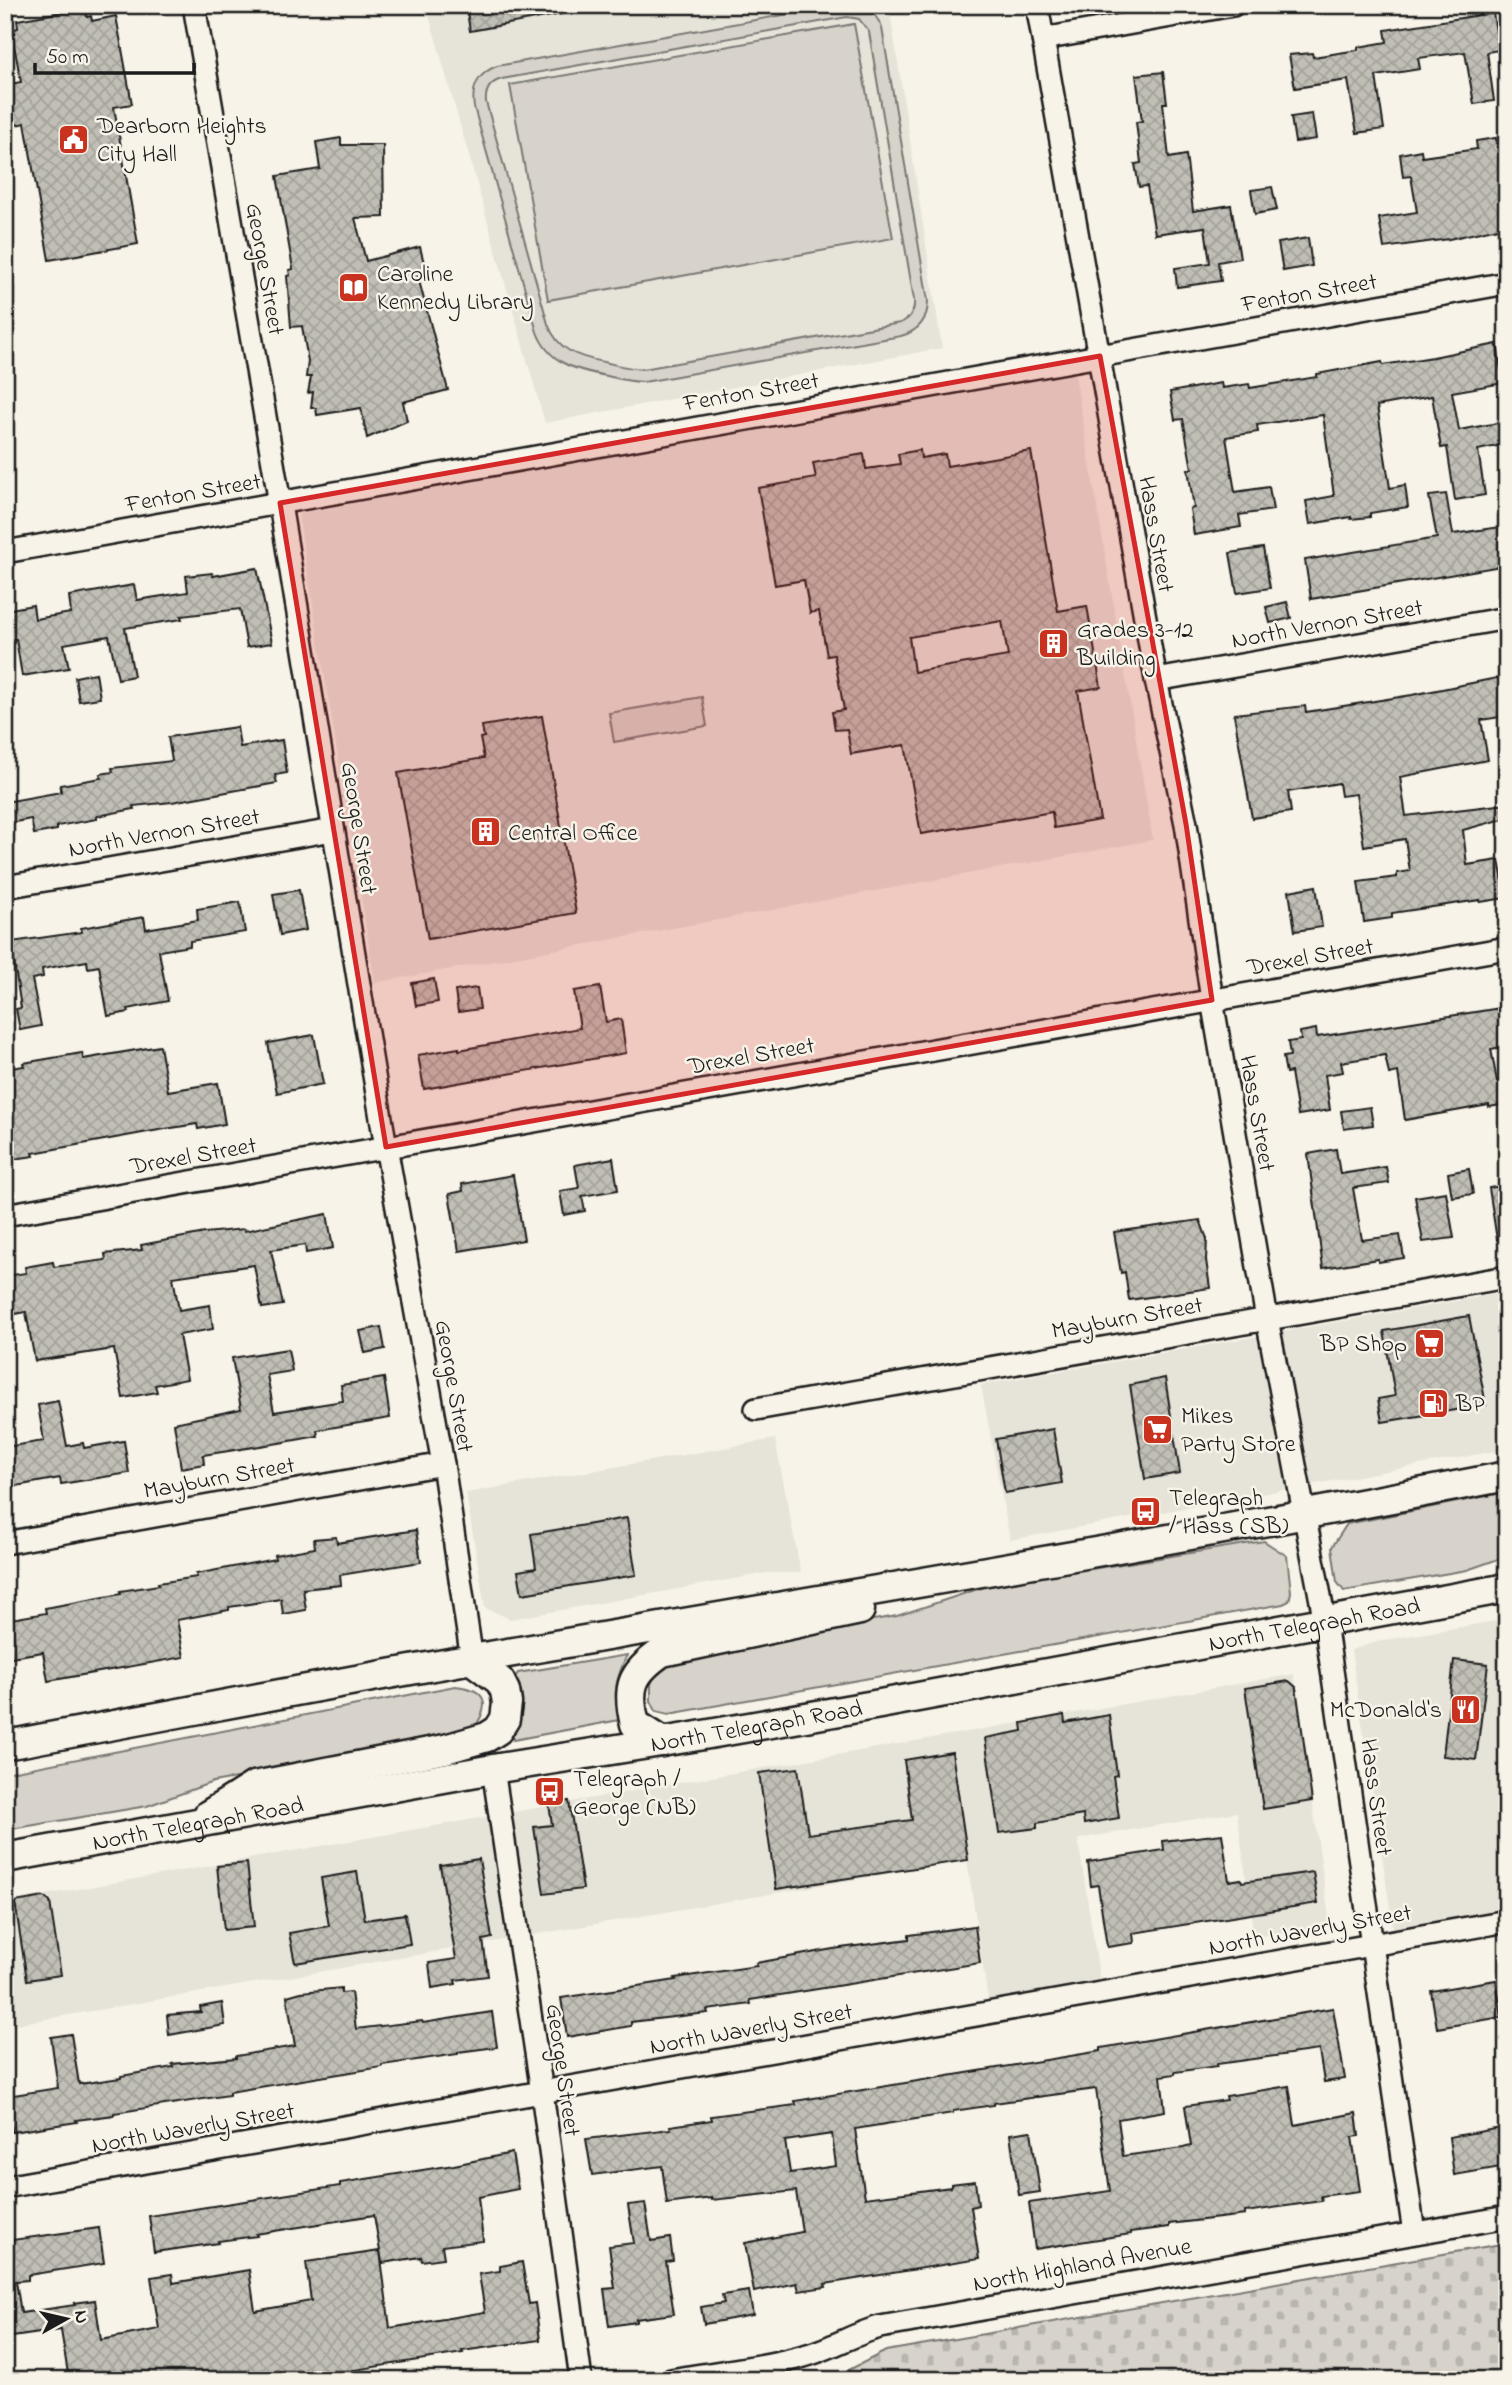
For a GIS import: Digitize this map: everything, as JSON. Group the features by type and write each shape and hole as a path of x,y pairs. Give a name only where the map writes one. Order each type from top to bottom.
{"main road":[{"path":"11,1746 472,1660 657,1630 1507,1476"},
{"path":"663,1742 635,1724 630,1702 632,1685 644,1664 662,1652 855,1613 919,1582"},
{"name":"North Telegraph Road","path":"5,1858 1325,1622 1503,1586"},
{"path":"196,1822 254,1786 445,1749 487,1737 498,1730 505,1719 505,1691 500,1681 472,1660"}],"street":[{"name":"George Street","path":"194,5 280,503 386,1147 443,1464 472,1660"},
{"name":"Hass Street","path":"1037,5 1156,680 1186,824 1212,1000 1267,1319 1325,1622 1414,2233"},
{"path":"1043,39 1233,5"},
{"name":"Fenton Street","path":"5,552 1507,283"},
{"name":"North Vernon Street","path":"1156,680 1507,618"},
{"name":"North Vernon Street","path":"5,887 333,830"},
{"name":"Drexel Street","path":"5,1215 1507,948"},
{"name":"Mayburn Street","path":"756,1409 1507,1277"},
{"name":"Mayburn Street","path":"5,1543 443,1464"},
{"name":"George Street","path":"493,1769 581,2380"},
{"name":"North Waverly Street","path":"5,2187 1507,1921"},
{"name":"North Highland Avenue","path":"671,2380 802,2357 824,2350 857,2333 880,2327 1507,2217"}],"highlighted area":[{"path":"1100,356 1186,824 1212,1000 386,1147 280,503"}],"shaded area":[{"path":"426,5 889,5 942,348 545,423"},
{"path":"1075,374 1153,840 375,983 298,514 590,459"},
{"path":"1507,1292 1507,1449 1010,1540 981,1385"},
{"path":"775,1439 801,1573 767,1573 511,1619 485,1608 466,1493"},
{"path":"1507,1619 1507,1909 1393,1928 1351,1650 1380,1641"},
{"path":"1294,1674 1330,1925 1254,1937 1237,1812 1078,1839 1100,1981 988,2000 967,1860 5,2026 5,1902"}],"green space":[{"path":"839,5 870,11 882,28 928,301 924,319 913,331 901,336 644,382 596,374 565,364 549,352 537,332 474,107 477,82 497,66","holes":["847,17 859,19 869,32 914,300 914,308 909,317 900,323 643,369 586,358 563,347 548,324 486,102 492,84 502,79"]},
{"path":"854,24 893,238 548,300 510,85"},
{"path":"702,697 707,726 614,742 609,713"},
{"path":"1507,1492 1507,1556 1467,1570 1344,1591 1337,1582 1332,1547 1347,1524"},
{"path":"1264,1541 1287,1556 1291,1592 1289,1601 1283,1604 669,1714 656,1711 651,1701 654,1675 685,1652 897,1616 987,1586"},
{"path":"627,1655 616,1685 616,1700 621,1715 619,1720 513,1740 522,1707 521,1692 515,1677 518,1673"},
{"path":"455,1686 475,1691 483,1700 482,1714 472,1731 378,1753 213,1782 147,1806 5,1830 5,1773"},
{"path":"1507,2243 1507,2380 814,2380 839,2375 886,2351"}],"building":[{"path":"466,5 561,5 562,14 470,31"},
{"name":"Dearborn Heights City Hall","path":"85,8 87,17 91,16 92,21 116,16 132,104 114,107 138,244 49,260 25,123 11,126 5,92 5,85 21,82 12,35 15,34 14,29 18,28 17,20"},
{"path":"1493,13 1499,50 1487,52 1494,101 1474,104 1465,52 1418,58 1420,69 1376,76 1384,129 1357,133 1348,80 1295,88 1289,55 1312,53 1313,57 1358,50 1358,47 1387,42 1385,30"},
{"path":"1163,72 1167,103 1163,103 1169,158 1186,155 1193,211 1231,205 1240,258 1218,262 1221,281 1177,287 1175,268 1210,263 1205,227 1155,234 1147,186 1139,187 1135,164 1141,163 1136,122 1142,121 1136,75"},
{"path":"1312,114 1316,139 1295,142 1291,117"},
{"name":"Caroline Kennedy Library","path":"341,138 341,145 383,145 384,217 355,218 366,261 420,247 427,275 418,277 448,390 403,402 407,421 367,438 361,408 317,415 316,408 311,408 313,392 308,393 311,377 306,377 308,361 302,326 291,327 287,276 290,275 289,270 293,269 277,176 320,169 316,142"},
{"path":"1496,138 1507,188 1507,226 1449,239 1384,248 1379,218 1417,212 1411,176 1403,177 1400,154 1421,150 1422,157 1477,149 1476,141"},
{"path":"1272,187 1277,210 1255,214 1251,190"},
{"path":"1308,238 1312,266 1283,271 1278,243"},
{"path":"1497,344 1503,383 1452,392 1459,430 1498,423 1502,445 1478,450 1485,495 1455,500 1447,447 1441,448 1432,396 1377,406 1390,488 1405,485 1408,507 1370,513 1370,517 1351,517 1310,524 1306,501 1334,496 1323,415 1257,425 1258,432 1226,437 1235,492 1269,487 1273,510 1239,515 1241,527 1194,535 1190,509 1194,508 1188,469 1192,469 1183,419 1175,420 1170,392 1221,383 1222,388 1249,384 1250,388 1317,377 1317,374 1382,362 1383,365"},
{"name":"Grades 3-12 Building","path":"920,450 921,458 945,454 947,466 1031,451 1058,611 1087,606 1101,687 1078,691 1100,820 1054,828 1052,812 921,834 905,745 851,754 847,729 835,730 832,712 844,710 834,655 827,656 819,611 810,613 804,580 775,585 758,488 816,478 813,463 864,454 866,469 900,464 898,454","holes":["1002,621 1008,656 914,672 909,637"]},
{"path":"1446,494 1453,534 1507,526 1507,565 1311,599 1305,560 1437,538 1429,496"},
{"path":"1263,548 1270,588 1237,593 1230,553"},
{"path":"257,568 272,643 247,647 240,609 181,616 182,619 125,628 134,676 118,679 109,636 64,644 69,668 22,676 16,639 5,641 5,610 33,605 35,619 71,613 69,596 134,585 137,600 188,592 186,576 212,573 213,576"},
{"path":"1287,602 1291,618 1270,623 1266,607"},
{"path":"96,673 100,698 79,701 75,677"},
{"path":"1507,676 1507,716 1481,720 1488,760 1400,777 1406,816 1507,804 1507,818 1463,830 1467,865 1499,860 1506,898 1392,913 1392,918 1364,922 1358,882 1397,877 1397,873 1410,871 1405,839 1364,846 1356,794 1341,796 1339,783 1288,792 1291,812 1252,818 1234,714 1305,706 1306,712"},
{"name":"Central Office","path":"542,716 576,913 428,939 398,773 484,758 480,738 484,737 482,726"},
{"path":"237,727 240,747 282,740 287,773 275,775 277,783 172,802 133,806 134,809 57,826 57,830 34,834 31,819 5,824 5,802 61,792 60,785 101,778 100,774 113,772 112,768 172,761 168,737"},
{"path":"1316,886 1322,927 1295,931 1289,891"},
{"path":"299,890 306,930 280,935 273,894"},
{"path":"240,902 245,932 190,941 190,946 159,951 168,1001 108,1016 99,966 88,968 87,961 42,969 43,977 32,979 41,1026 20,1030 16,1009 21,1008 11,942 82,932 81,928 144,917 146,929 198,920 197,909"},
{"path":"434,979 438,1002 416,1006 412,983"},
{"path":"600,987 606,1022 621,1019 626,1053 424,1089 418,1055 580,1028 574,991"},
{"path":"477,988 480,1009 458,1012 455,991"},
{"path":"1507,1007 1507,1046 1491,1049 1497,1081 1507,1079 1507,1104 1405,1120 1398,1072 1389,1074 1385,1055 1341,1062 1343,1072 1325,1075 1330,1110 1298,1115 1291,1072 1286,1073 1283,1057 1290,1056 1288,1042 1301,1040 1300,1032 1316,1029 1317,1037"},
{"path":"314,1035 323,1084 277,1093 268,1043"},
{"path":"160,1046 168,1091 218,1083 225,1124 198,1129 197,1124 159,1130 7,1160 5,1069 24,1066 23,1063 82,1053 83,1059"},
{"path":"1370,1107 1373,1125 1344,1129 1341,1111"},
{"path":"1336,1149 1340,1174 1386,1167 1389,1183 1353,1188 1362,1240 1400,1235 1404,1258 1378,1262 1378,1259 1323,1268 1308,1154"},
{"path":"613,1158 618,1190 582,1196 585,1211 564,1215 560,1191 579,1188 575,1165"},
{"path":"1469,1169 1473,1194 1452,1197 1448,1173"},
{"path":"513,1175 524,1240 459,1251 449,1194 463,1191 462,1184"},
{"path":"1507,1185 1507,1239 1497,1240 1489,1188"},
{"path":"1446,1192 1454,1238 1423,1242 1415,1197"},
{"path":"327,1214 333,1248 306,1253 305,1245 271,1250 283,1305 262,1308 254,1265 173,1277 179,1310 210,1305 213,1329 179,1335 187,1379 155,1385 157,1392 123,1398 114,1349 35,1361 26,1312 5,1316 5,1276 26,1273 25,1267 53,1262 54,1267 106,1260 105,1254 142,1250 141,1245 205,1233 244,1231"},
{"path":"1200,1220 1207,1239 1206,1260 1210,1288 1129,1300 1125,1272 1121,1273 1114,1232"},
{"path":"1469,1316 1486,1405 1382,1422 1378,1399 1395,1396 1384,1331"},
{"path":"381,1327 385,1349 365,1353 360,1331"},
{"path":"288,1349 292,1371 267,1375 274,1412 343,1401 341,1385 384,1378 390,1418 317,1430 318,1436 203,1455 204,1464 181,1468 174,1423 241,1409 232,1358"},
{"path":"1165,1378 1180,1473 1145,1479 1130,1385"},
{"path":"58,1401 67,1446 83,1443 84,1448 124,1441 129,1473 61,1484 60,1478 5,1488 5,1447 44,1441 38,1405"},
{"path":"1053,1429 1062,1483 1005,1493 996,1439"},
{"path":"627,1518 636,1575 522,1594 518,1571 536,1568 531,1534"},
{"path":"416,1530 421,1562 340,1575 341,1585 303,1589 306,1610 283,1614 281,1599 229,1607 229,1610 177,1620 184,1657 48,1681 43,1652 5,1658 5,1620 46,1613 45,1608 121,1594 120,1591 275,1559 274,1555 315,1548 314,1539 336,1537 337,1543"},
{"path":"1454,1660 1488,1664 1476,1760 1443,1756"},
{"path":"1289,1681 1296,1687 1312,1801 1263,1809 1245,1688"},
{"path":"1064,1715 1065,1723 1109,1715 1117,1775 1113,1776 1119,1818 1084,1824 1083,1815 1037,1823 1037,1828 999,1833 985,1738 1023,1731 1022,1723"},
{"path":"952,1752 968,1860 776,1889 759,1773 798,1768 808,1834 912,1820 904,1760"},
{"path":"569,1801 583,1889 544,1894 534,1827 552,1825 549,1804"},
{"path":"1222,1834 1229,1881 1241,1879 1242,1882 1313,1872 1318,1903 1133,1933 1134,1943 1107,1947 1098,1885 1091,1886 1088,1862 1164,1850 1163,1841"},
{"path":"479,1859 492,1938 483,1940 488,1976 455,1980 456,1984 432,1988 429,1963 456,1959 440,1865"},
{"path":"247,1863 254,1927 224,1930 217,1866"},
{"path":"357,1872 365,1920 405,1914 410,1944 295,1963 289,1933 329,1926 321,1878"},
{"path":"44,1897 50,1902 61,1975 27,1980 15,1902"},
{"path":"975,1926 980,1963 750,2000 751,2004 707,2010 708,2013 631,2022 631,2026 567,2037 561,1998 757,1966 756,1963 833,1949 909,1939 909,1935"},
{"path":"1496,1980 1502,2017 1437,2028 1431,1991"},
{"path":"341,1988 341,1993 351,1992 356,2029 423,2023 492,2012 497,2047 382,2065 229,2092 229,2095 12,2132 7,2096 58,2088 51,2037 71,2034 79,2084 121,2078 173,2067 172,2064 236,2058 295,2046 287,1996"},
{"path":"222,2003 225,2025 169,2035 167,2015 201,2012 200,2007"},
{"path":"1333,2008 1345,2079 1324,2082 1319,2050 1217,2064 1161,2076 1165,2111 1118,2119 1123,2156 1191,2146 1185,2106 1289,2086 1295,2125 1356,2113 1359,2136 1352,2137 1360,2191 1321,2196 1322,2201 1245,2212 1245,2215 1169,2224 1169,2227 1035,2249 1029,2203 1110,2191 1096,2089 994,2103 953,2113 855,2129 865,2198 951,2187 951,2184 975,2181 978,2205 971,2207 979,2259 825,2284 826,2287 799,2291 797,2283 754,2292 745,2243 802,2232 796,2191 667,2204 662,2166 592,2175 586,2139 671,2129 670,2126 712,2120 711,2116 796,2105 795,2101 1101,2051 1101,2048","holes":["832,2134 836,2166 790,2173 785,2141"]},
{"path":"1507,2127 1507,2166 1454,2175 1449,2137"},
{"path":"1031,2131 1040,2192 1019,2195 1010,2134"},
{"path":"512,2153 518,2189 478,2197 483,2241 442,2246 444,2258 422,2261 421,2257 382,2263 374,2215 154,2252 149,2216 340,2186 340,2183"},
{"path":"645,2203 651,2241 670,2238 673,2261 666,2262 674,2314 609,2326 604,2289 615,2288 609,2246 634,2243 628,2205"},
{"path":"99,2228 104,2263 28,2275 28,2280 16,2281 21,2313 95,2300 101,2340 159,2329 151,2277 172,2274 173,2283 249,2270 255,2311 311,2301 306,2262 380,2251 390,2328 485,2312 479,2274 500,2271 500,2266 522,2262 529,2304 535,2303 540,2340 462,2351 463,2353 348,2371 311,2380 69,2380 61,2330 5,2338 5,2241"},
{"path":"749,2291 753,2315 704,2324 701,2307 724,2303 722,2295"}],"place":[{"name":"Dearborn Heights City Hall","path":"74,139"},
{"name":"Caroline Kennedy Library","path":"354,287"},
{"name":"Grades 3-12 Building","path":"1054,643"},
{"name":"Central Office","path":"485,832"},
{"name":"BP Shop","path":"1430,1343"},
{"name":"BP","path":"1433,1403"},
{"name":"Mikes Party Store","path":"1158,1429"},
{"name":"Telegraph / Hass (SB)","path":"1146,1511"},
{"name":"McDonald's","path":"1465,1709"},
{"name":"Telegraph / George (NB)","path":"550,1792"}]}
